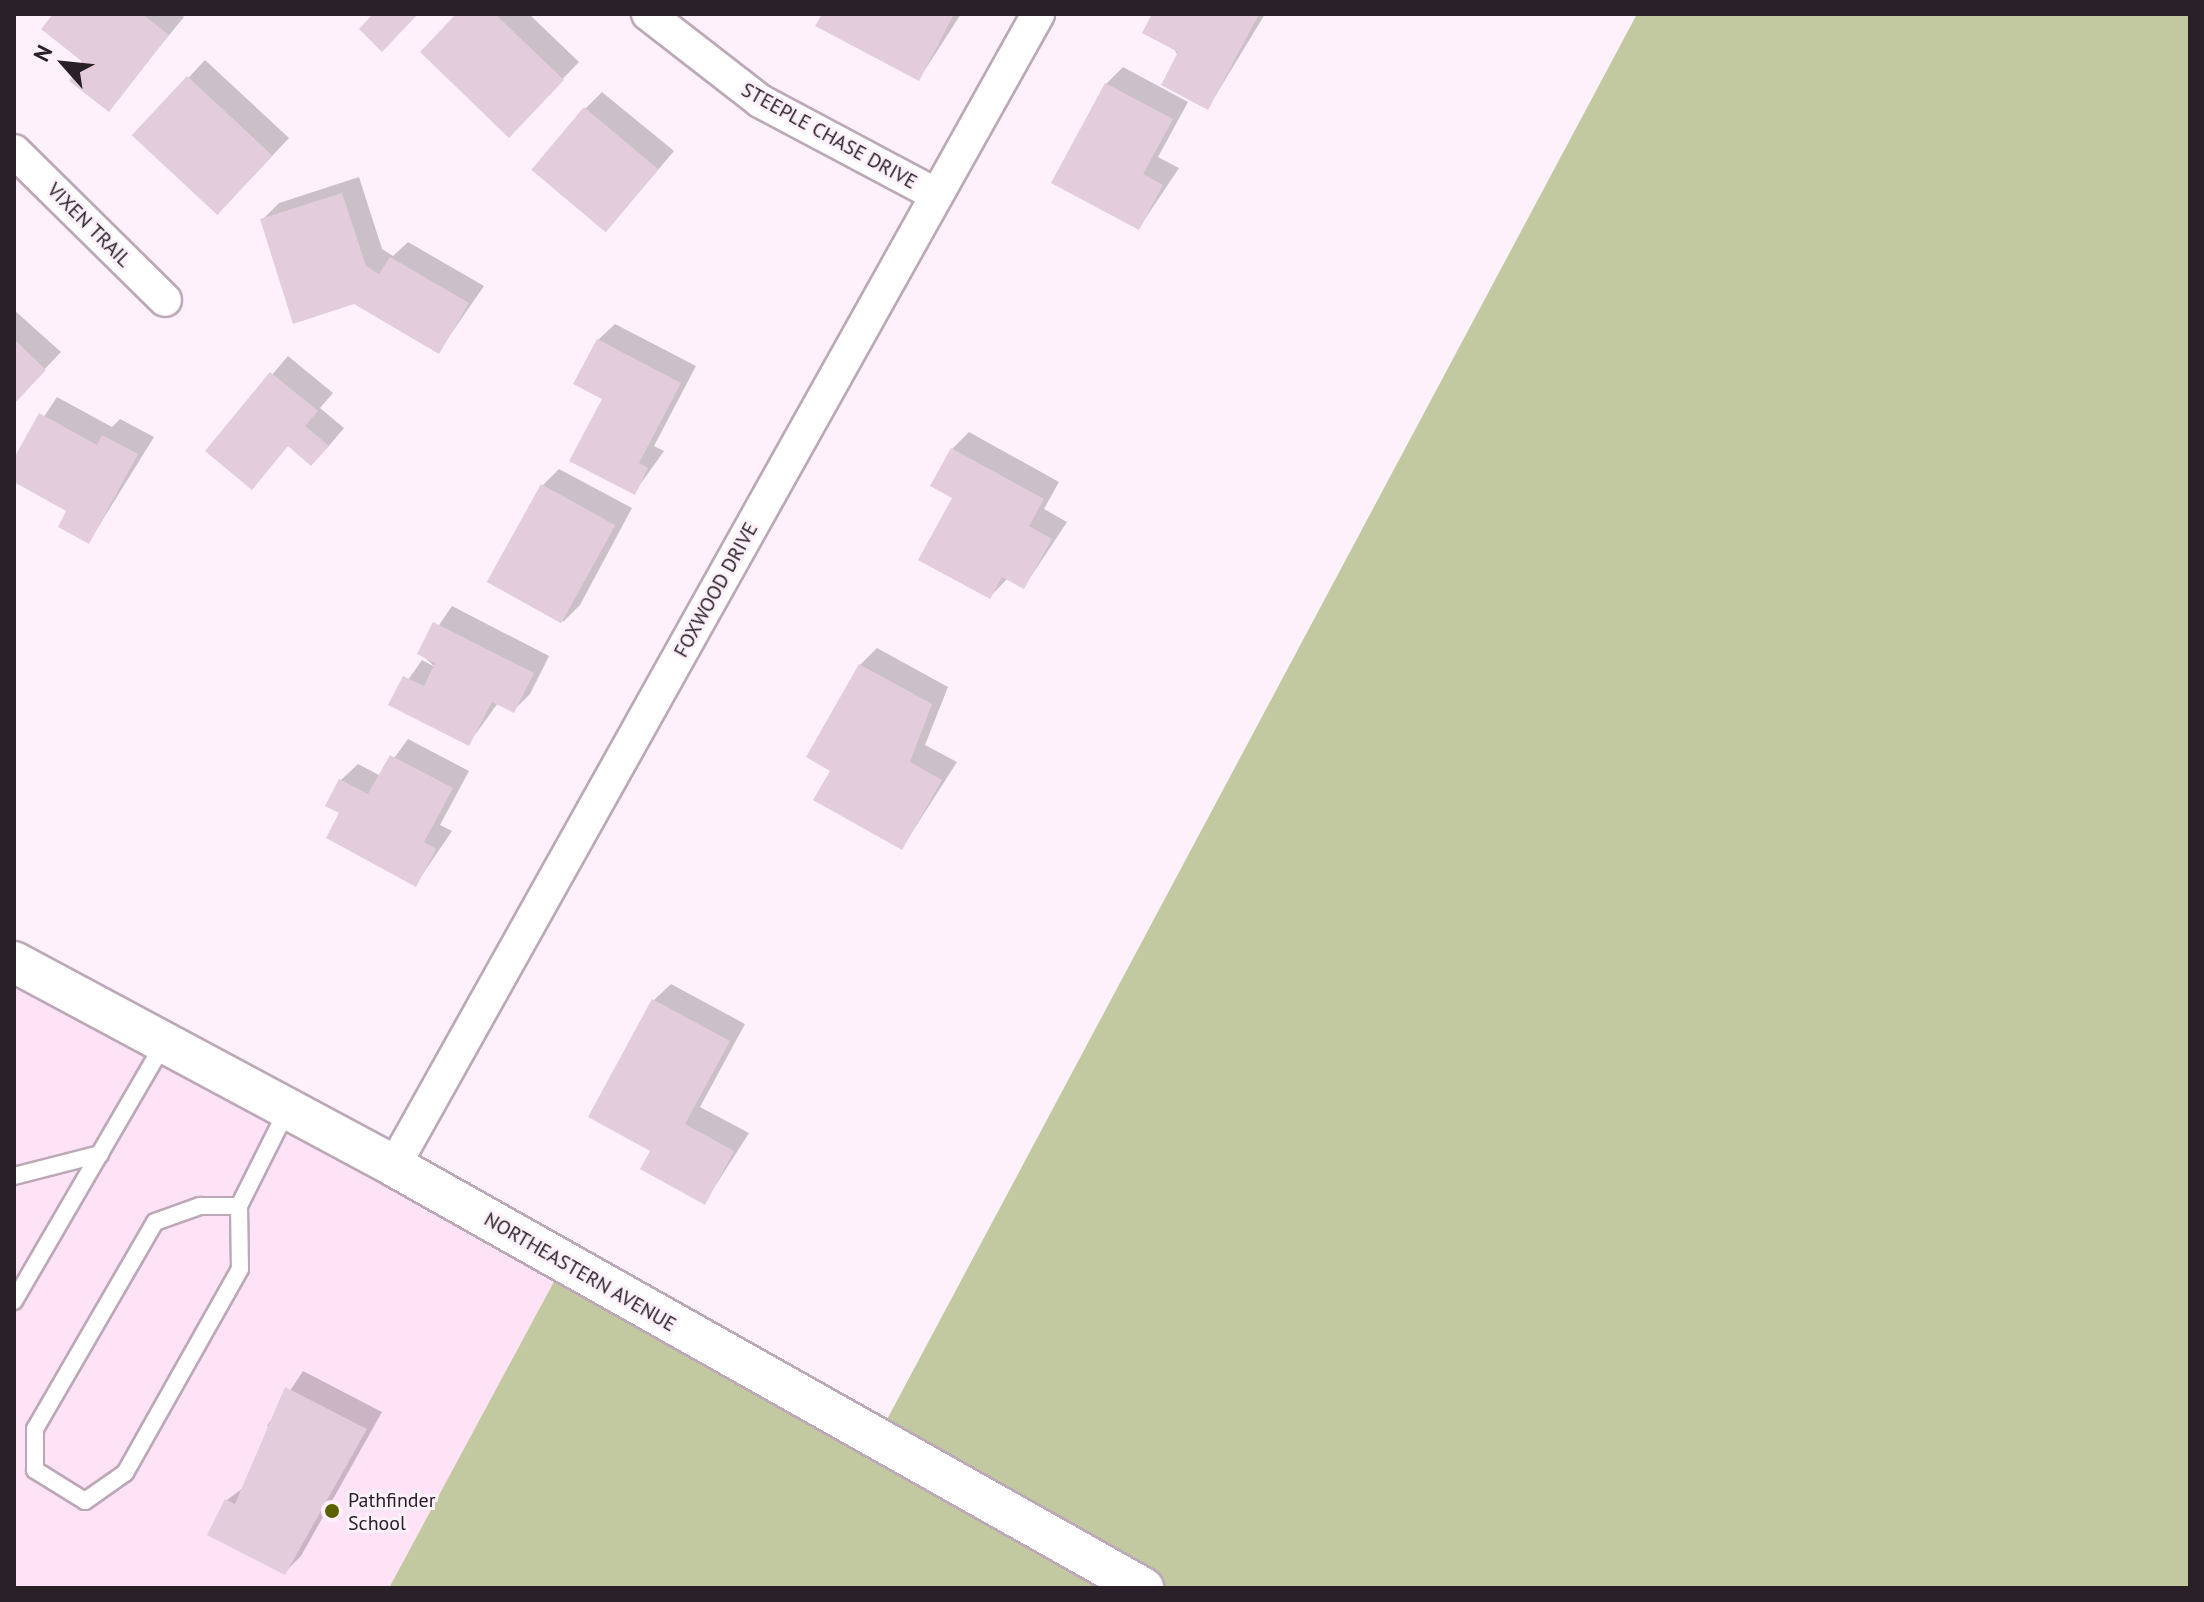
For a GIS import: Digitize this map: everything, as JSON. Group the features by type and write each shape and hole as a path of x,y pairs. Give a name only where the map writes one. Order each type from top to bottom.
{"street":[{"name":"STEEPLE CHASE DRIVE","path":"648,14 760,101 937,195"},
{"name":"FOXWOOD DRIVE","path":"394,1166 1038,14"},
{"name":"VIXEN TRAIL","path":"14,151 165,300"},
{"name":"NORTHEASTERN AVENUE","path":"14,962 394,1166 1143,1588"}],"lane":[{"path":"14,1301 164,1043"},
{"path":"239,1206 200,1206 155,1222 35,1429 35,1470 85,1501 125,1473 240,1269 239,1206 287,1110"},
{"path":"14,1176 100,1154"}],"shaded area":[{"path":"14,962 564,1263 389,1588 14,1588"}],"green space":[{"path":"1637,14 2190,14 2190,1588 389,1588 564,1263 876,1440"}],"building":[{"path":"53,14 142,14 169,35 109,112 69,81 84,63 41,29"},
{"path":"373,14 418,14 382,52 359,29"},
{"path":"456,14 495,14 564,80 509,138 420,52"},
{"path":"822,14 954,14 919,81 815,26"},
{"path":"1152,14 1259,14 1208,110 1161,85 1178,52 1142,33"},
{"path":"187,76 273,156 217,215 132,135"},
{"path":"1105,83 1173,119 1143,174 1163,185 1139,230 1051,183"},
{"path":"584,107 658,169 606,232 531,170"},
{"path":"342,193 366,266 379,274 390,257 469,303 439,354 354,304 293,324 260,219"},
{"path":"597,339 681,383 639,463 648,468 635,495 569,461 602,399 573,384"},
{"path":"16,341 46,370 14,404 14,343"},
{"path":"270,372 318,411 305,426 329,446 311,466 288,446 252,490 205,451"},
{"path":"39,413 97,445 102,435 138,454 89,544 58,527 66,511 14,482 14,458"},
{"path":"951,448 1044,499 1029,526 1052,539 1024,589 1002,577 990,599 918,560 952,498 930,486"},
{"path":"541,484 615,525 561,623 487,582"},
{"path":"433,622 534,673 514,713 492,702 469,746 388,705 403,676 424,686 435,663 417,654"},
{"path":"859,664 932,704 910,762 942,780 902,850 813,800 830,771 806,757"},
{"path":"390,755 453,788 424,842 436,849 416,887 326,838 339,813 325,806 339,779 368,794"},
{"path":"652,999 730,1041 685,1124 734,1151 705,1205 640,1169 650,1151 588,1117"},
{"path":"285,1387 367,1429 285,1575 207,1535 225,1499 235,1504"}],"place":[{"name":"Pathfinder School","path":"332,1511"}]}
